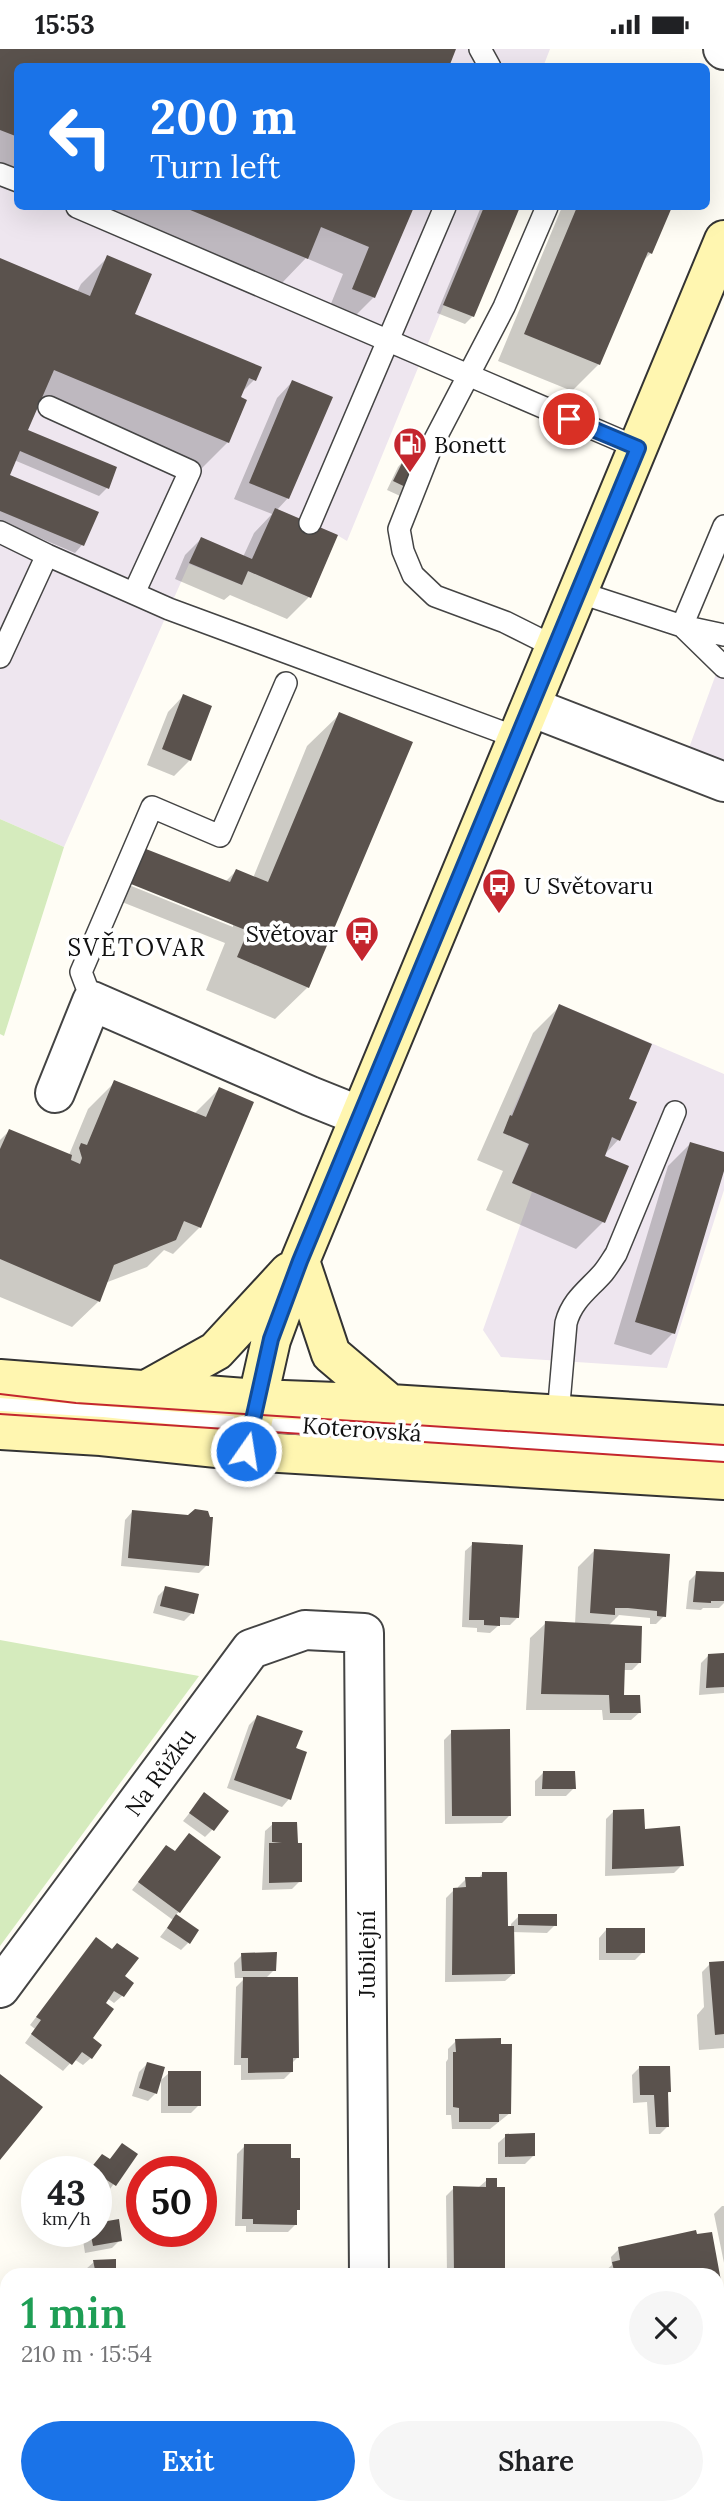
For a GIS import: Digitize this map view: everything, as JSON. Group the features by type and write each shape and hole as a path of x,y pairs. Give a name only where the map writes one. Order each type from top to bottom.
{"street":[{"path":"252,1424 271,1339 300,1261 724,240"},
{"path":"525,722 724,782"},
{"path":"55,1093 92,1001 360,1116"},
{"path":"146,1390 216,1351 300,1261"},
{"path":"300,1261 331,1355 390,1404"},
{"path":"0,1379 146,1390 252,1424"},
{"name":"Koterovská","path":"252,1424 390,1404 724,1425"},
{"path":"0,1430 100,1436 252,1424"},
{"name":"Koterovská","path":"252,1424 724,1480"},
{"name":"Na Růžku","path":"0,1988 250,1649 306,1630 364,1633"},
{"name":"Jubilejní","path":"364,1633 369,2268"}],"lane":[{"path":"84,210 638,448"},
{"path":"310,523 444,210"},
{"path":"546,210 504,307 433,443 399,529 403,551 413,575 435,596 505,622 555,647"},
{"path":"49,407 190,471 134,593"},
{"path":"682,626 724,526"},
{"path":"0,532 169,609 525,722"},
{"path":"0,657 47,555"},
{"path":"578,592 682,626 724,635"},
{"path":"682,626 724,667"},
{"path":"92,1001 81,972 152,807 220,836 286,683"},
{"path":"558,1415 569,1310 605,1272 616,1254 675,1112"},
{"name":"Koterovská","path":"0,1404 164,1414 252,1424 724,1453"}],"shaded area":[{"path":"0,49 550,49 545,63 14,63 14,210 483,210 347,541 337,535 311,598 248,571 242,585 189,564 64,847 0,819"},
{"path":"724,652 724,763 689,748"},
{"path":"559,1004 724,1074 724,1190 667,1368 501,1357 483,1330 532,1192 512,1183 528,1144 503,1133"}],"green space":[{"path":"0,819 64,847 4,1036 0,1034"},
{"path":"0,1640 199,1676 0,1946"}],"building":[{"path":"0,49 456,49 451,63 14,63 14,135 0,130"},
{"path":"190,210 413,210 375,298 352,289 369,247 321,227 308,259"},
{"path":"483,210 519,210 474,317 443,305"},
{"path":"576,210 671,210 652,254 648,252 600,365 524,334"},
{"path":"107,255 152,274 135,314 262,367 256,381 249,378 241,397 247,400 229,443 54,370 28,430 117,467 109,489 20,451 10,475 99,512 84,546 0,511 0,258 90,296"},
{"path":"292,380 333,397 289,499 249,483"},
{"path":"405,457 429,468 418,493 393,481"},
{"path":"275,508 338,535 311,598 248,571 242,585 189,563 201,537 252,559"},
{"path":"183,694 212,706 191,761 162,749"},
{"path":"339,712 413,742 309,988 237,957 248,931 131,884 146,849 230,882 236,869 268,882"},
{"path":"559,1004 652,1044 629,1099 637,1102 620,1141 612,1137 605,1156 629,1166 605,1223 512,1183 529,1144 503,1133"},
{"path":"114,1080 206,1117 219,1087 254,1102 201,1228 184,1221 176,1240 114,1265 100,1302 0,1259 0,1149 9,1129 72,1155 71,1160 80,1164 81,1143 87,1145"},
{"path":"690,1142 724,1152 724,1171 675,1334 635,1322"},
{"path":"195,1509 208,1511 210,1517 213,1517 209,1566 128,1558 132,1510 188,1515"},
{"path":"472,1542 523,1545 519,1618 500,1617 500,1626 484,1625 484,1620 469,1620"},
{"path":"594,1549 670,1554 666,1617 657,1616 657,1611 628,1608 615,1608 615,1615 590,1613"},
{"path":"696,1571 724,1572 724,1601 693,1602"},
{"path":"165,1586 199,1594 194,1614 160,1606"},
{"path":"545,1621 642,1626 641,1663 625,1663 624,1695 640,1695 641,1713 610,1713 609,1695 541,1694"},
{"path":"724,1653 724,1687 706,1688 708,1654"},
{"path":"257,1715 303,1731 296,1748 307,1752 291,1800 234,1780"},
{"path":"510,1729 511,1816 452,1816 451,1730"},
{"path":"543,1771 575,1771 576,1789 542,1789"},
{"path":"204,1792 229,1811 214,1831 189,1813"},
{"path":"644,1809 645,1829 680,1826 684,1866 612,1869 613,1810"},
{"path":"272,1822 297,1822 298,1843 302,1843 302,1882 269,1883 269,1843 282,1843 272,1842"},
{"path":"189,1833 221,1857 180,1913 138,1882 166,1845 175,1851"},
{"path":"482,1872 507,1872 508,1926 514,1926 515,1974 452,1975 453,1888 466,1887 465,1877 482,1877"},
{"path":"176,1914 199,1930 190,1944 167,1928"},
{"path":"518,1914 557,1914 557,1926 518,1925"},
{"path":"606,1928 645,1928 645,1953 606,1953"},
{"path":"96,1937 112,1949 117,1943 139,1958 125,1976 134,1983 124,1997 114,1991 106,2003 114,2009 93,2038 102,2045 92,2059 82,2052 72,2065 31,2034 41,2020 36,2017"},
{"path":"277,1952 276,1971 242,1971 241,1953"},
{"path":"724,1961 724,2034 715,2035 709,1962"},
{"path":"243,1977 298,1977 299,2058 293,2058 293,2072 248,2073 248,2058 241,2058"},
{"path":"501,2038 501,2044 512,2044 511,2114 499,2114 499,2122 459,2122 459,2108 453,2107 455,2039"},
{"path":"147,2062 165,2067 157,2094 139,2088"},
{"path":"639,2066 670,2066 669,2127 656,2127 654,2095 640,2095"},
{"path":"168,2071 201,2071 201,2106 168,2106"},
{"path":"0,2074 43,2107 0,2160"},
{"path":"535,2133 535,2156 505,2157 505,2134"},
{"path":"122,2143 138,2154 126,2156 126,2171 116,2186 112,2183 112,2156"},
{"path":"244,2144 291,2144 291,2158 300,2158 300,2210 297,2210 297,2225 253,2224 253,2219 242,2219"},
{"path":"486,2178 497,2178 497,2187 505,2187 505,2268 454,2268 453,2186 486,2187"},
{"path":"119,2219 122,2241 112,2243 112,2220"},
{"path":"696,2230 697,2234 712,2232 719,2268 613,2268 612,2262 620,2260 618,2247"},
{"path":"116,2259 116,2268 95,2268 93,2260"}],"tram line":[{"path":"0,1394 76,1403 724,1445"},
{"path":"0,1414 724,1462"}],"place":[{"name":"Bonett","path":"410,474"},
{"name":"U Světovaru","path":"499,915"},
{"name":"Světovar","path":"362,963"}],"district":[{"name":"SVĚTOVAR","path":"137,947"}],"route":[{"path":"246,1451 271,1339 300,1261 638,448 569,419"}]}
